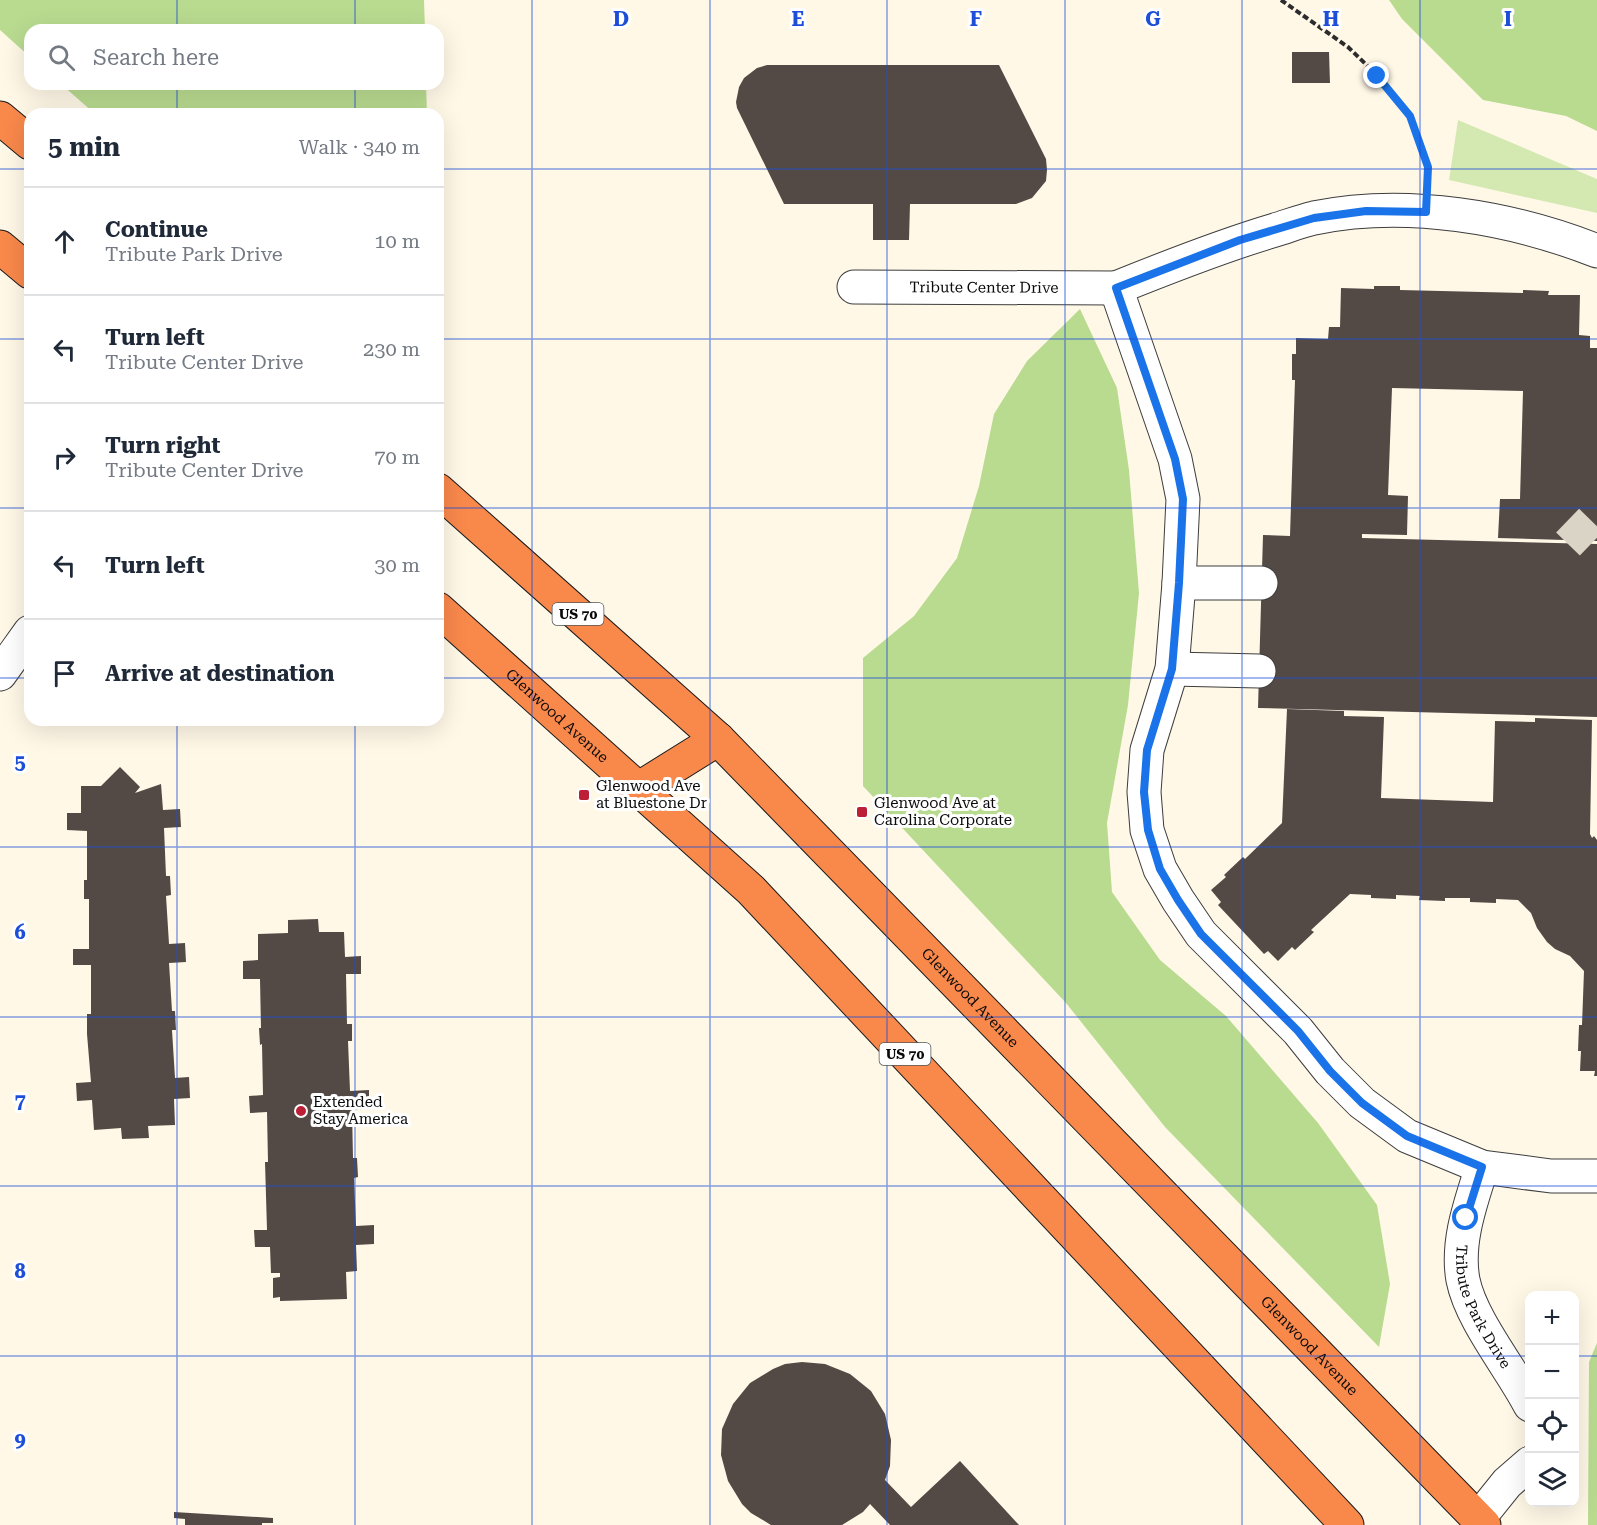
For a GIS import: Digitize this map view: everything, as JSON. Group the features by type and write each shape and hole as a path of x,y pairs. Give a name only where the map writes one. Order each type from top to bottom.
{"highway":[{"path":"0,118 24,138"},
{"path":"0,247 24,267"},
{"name":"Glenwood Avenue","path":"444,495 718,739 1480,1523"},
{"name":"Glenwood Avenue","path":"444,614 751,890 1347,1525"},
{"path":"638,789 718,739"}],"street":[{"name":"Tribute Center Drive","path":"854,287 1116,288 1240,240 1314,218 1366,211 1426,212 1465,216 1558,236 1597,250"},
{"path":"1116,288 1175,459 1183,499 1172,669 1147,750 1144,792 1148,830 1160,869 1201,934 1298,1031 1330,1071 1362,1103 1407,1136 1482,1167 1551,1176 1597,1176"},
{"path":"1179,583 1262,583"},
{"path":"0,674 24,640"},
{"path":"1172,669 1259,671"},
{"name":"Tribute Park Drive","path":"1482,1167 1466,1218 1462,1249 1463,1279 1470,1300 1486,1332 1526,1399"},
{"path":"1480,1523 1507,1483 1525,1467"}],"path":[{"path":"1281,0 1348,47 1377,76 1410,116 1428,167 1426,212"}],"green space":[{"path":"0,0 424,0 425,24 24,24 24,52 0,30"},
{"path":"1389,0 1597,0 1597,131 1566,116 1483,100 1402,19"},
{"path":"68,90 426,90 427,108 88,108"},
{"path":"1458,120 1597,179 1597,213 1449,180"},
{"path":"1080,309 1117,388 1129,470 1139,593 1128,705 1107,823 1112,892 1160,960 1226,1016 1318,1123 1377,1205 1390,1284 1379,1347 1165,1127 1066,1003 863,786 863,658 914,616 957,558 979,486 994,414 1027,361"},
{"path":"1597,1343 1597,1525 1588,1525 1589,1362"}],"building":[{"path":"1292,52 1329,52 1330,83 1292,83"},
{"path":"767,65 999,65 1046,159 1046,181 1032,198 1016,204 910,204 909,240 873,240 873,204 784,204 736,102 739,87 744,78 757,68"},
{"path":"1374,286 1400,286 1400,290 1523,293 1523,290 1549,291 1548,295 1580,295 1579,335 1590,336 1590,348 1597,348 1597,541 1498,538 1500,499 1520,499 1523,391 1392,388 1388,495 1408,496 1407,535 1362,534 1362,538 1597,544 1597,717 1258,708 1263,535 1290,536 1295,380 1292,380 1292,354 1296,354 1296,338 1328,339 1329,327 1340,327 1341,288 1374,289"},
{"path":"1287,709 1344,711 1344,716 1384,717 1381,798 1493,802 1495,721 1535,722 1535,718 1592,720 1590,834 1597,840 1597,1076 1594,1076 1595,1071 1580,1071 1579,1025 1582,1025 1584,971 1570,956 1555,949 1547,942 1537,928 1531,913 1518,900 1496,899 1496,903 1470,902 1470,898 1445,898 1445,901 1419,900 1420,896 1396,895 1396,899 1350,894 1311,930 1314,932 1295,950 1292,947 1278,961 1268,951 1264,954 1218,905 1221,902 1211,890 1243,857 1245,859 1282,823"},
{"path":"120,767 140,787 135,793 161,784 163,810 180,809 181,827 164,828 166,876 170,876 171,895 166,896 169,944 185,943 186,962 169,963 172,1011 175,1011 176,1030 172,1030 175,1078 189,1077 190,1098 174,1099 175,1125 148,1126 149,1138 122,1139 121,1128 94,1130 92,1100 77,1101 76,1083 91,1082 87,1014 91,1014 91,965 73,965 73,949 89,949 89,899 84,899 84,880 87,880 87,831 67,830 67,813 81,813 81,786 101,786"},
{"name":"Extended Stay America","path":"318,919 319,932 344,932 345,957 361,956 361,974 346,974 347,1024 352,1024 352,1041 348,1041 350,1091 369,1090 369,1109 352,1110 353,1158 357,1158 358,1177 354,1178 356,1226 374,1225 374,1244 356,1245 357,1271 346,1272 347,1299 280,1301 280,1297 273,1298 273,1278 280,1277 280,1273 271,1273 270,1247 255,1247 254,1230 267,1230 265,1162 268,1162 267,1112 250,1113 249,1096 263,1095 262,1044 260,1045 259,1028 261,1028 260,979 243,979 243,961 258,960 258,934 288,933 288,920"},
{"path":"802,1362 825,1364 850,1374 871,1391 885,1414 891,1440 890,1466 885,1480 911,1507 960,1461 1019,1525 890,1525 870,1504 863,1512 842,1525 771,1525 751,1513 742,1504 728,1481 721,1455 722,1429 733,1404 750,1383 785,1364"},
{"path":"174,1512 273,1518 273,1523 185,1525 185,1519 174,1518"}],"tunnel":[{"path":"1568,544 1597,514"}],"place":[{"name":"Glenwood Ave at Bluestone Dr","path":"584,795"},
{"name":"Glenwood Ave at Carolina Corporate","path":"862,812"},
{"name":"Extended Stay America","path":"301,1111"}],"route":[{"path":"1377,76 1410,116 1428,167 1426,212 1366,211 1314,218 1240,240 1116,288 1175,459 1183,499 1172,669 1147,750 1144,792 1148,830 1160,869 1201,934 1298,1031 1330,1071 1362,1103 1407,1136 1482,1167 1466,1218"}]}
